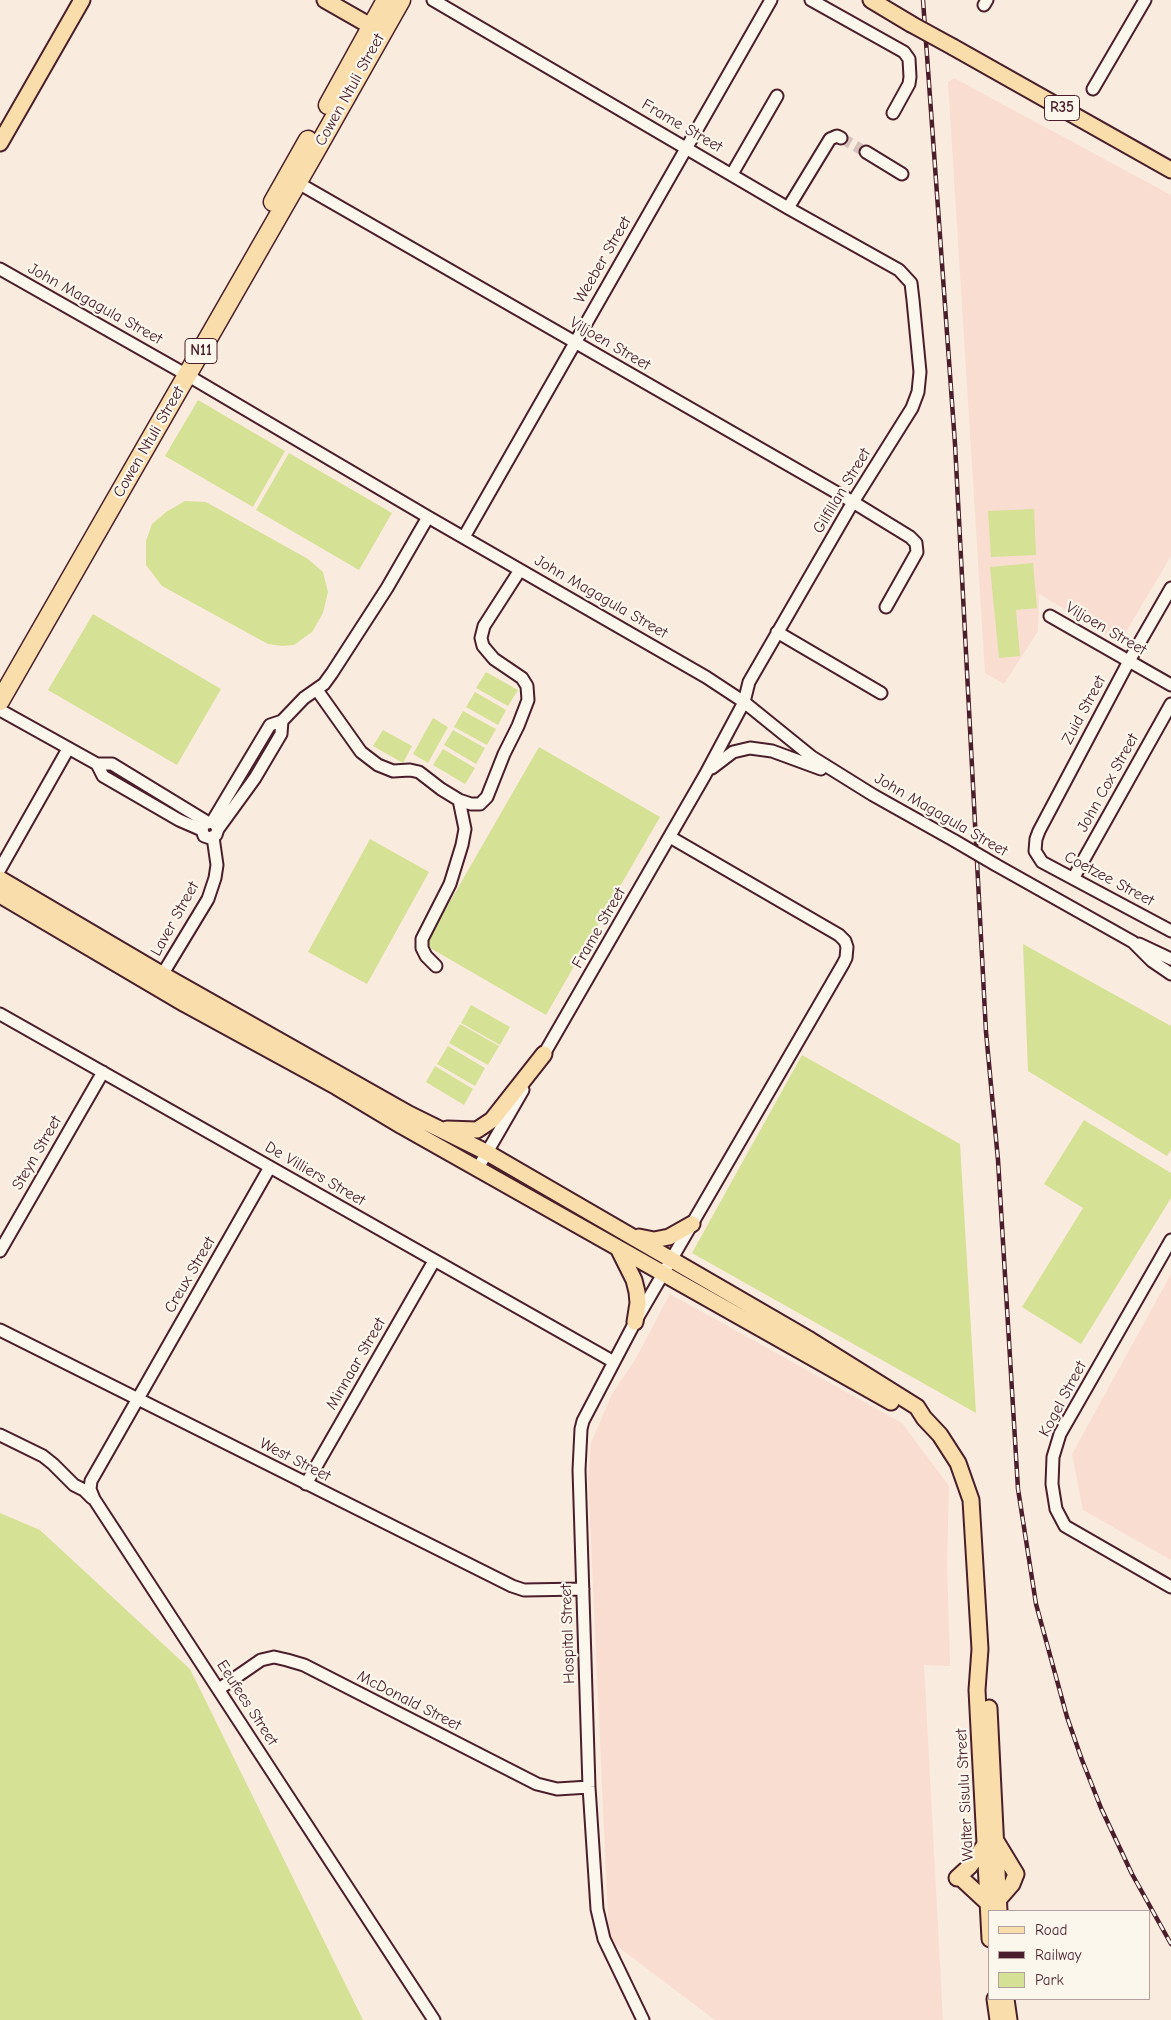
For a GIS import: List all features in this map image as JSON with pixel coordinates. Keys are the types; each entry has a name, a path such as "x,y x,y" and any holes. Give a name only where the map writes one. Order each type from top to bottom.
{"highway":[{"name":"Cowen Ntuli Street","path":"377,30 386,0"},
{"name":"Cowen Ntuli Street","path":"0,700 377,30 401,0"},
{"name":"Cowen Ntuli Street","path":"0,680 183,372"}],"main road":[{"path":"0,143 82,0"},
{"path":"325,0 377,30"},
{"name":"R35","path":"870,0 1171,170"},
{"path":"0,879 159,980"},
{"path":"0,895 159,980 290,1054 405,1120 478,1168 913,1414 924,1418"},
{"path":"438,1128 470,1131 483,1128 492,1120 544,1054"},
{"name":"Walter Sisulu Street","path":"405,1120 438,1128 486,1152 810,1340 896,1392 917,1407 924,1418 940,1435 958,1463 971,1500 980,1649 977,1690 995,1905"},
{"path":"630,1236 654,1240 669,1237 692,1224"},
{"path":"618,1247 634,1280 638,1303 635,1322"},
{"path":"989,1843 1016,1874 1012,1884 995,1905 959,1878 989,1843"},
{"path":"995,2000 998,2020"},
{"path":"1006,2000 1009,2020"}],"street":[{"name":"Frame Street","path":"433,0 788,208 899,270 911,284"},
{"name":"Weeber Street","path":"464,537 771,0"},
{"path":"811,0 904,52 909,59 910,77 892,113"},
{"path":"1094,89 1145,0"},
{"path":"732,174 777,96"},
{"path":"788,208 830,139 837,136 842,138"},
{"path":"866,152 902,174"},
{"name":"Viljoen Street","path":"292,180 853,502 910,537 916,543 914,559 886,607"},
{"name":"John Magagula Street","path":"0,269 183,372 428,517 706,676 744,702 791,741 841,776 1132,942 1152,961 1171,974"},
{"name":"Gilfillan Street","path":"744,702 749,682 853,502 912,408 918,392 920,372 911,284"},
{"path":"210,828 270,725 282,721 304,698 317,690 332,673 387,588 428,517"},
{"path":"317,690 361,752 378,765 393,771 410,770 419,772 459,800 480,804 487,797 528,700 527,686 522,678 494,659 483,646 481,638 484,626 520,570"},
{"name":"Zuid Street","path":"1034,851 1039,831 1129,661 1171,588"},
{"name":"Viljoen Street","path":"1050,616 1171,685"},
{"path":"778,632 881,693"},
{"name":"Frame Street","path":"478,1168 670,837 744,702"},
{"name":"John Cox Street","path":"1074,877 1171,704"},
{"path":"0,710 97,764 112,764 163,794 210,828"},
{"path":"705,775 732,752 750,748 772,751 841,776"},
{"path":"0,869 68,749"},
{"path":"97,764 103,776 179,820 210,828"},
{"path":"156,806 163,794"},
{"path":"436,966 426,956 422,948 422,939 450,884 462,845 465,829 459,800"},
{"name":"Laver Street","path":"159,980 208,899 216,878 216,858 210,828"},
{"name":"Hospital Street","path":"644,2020 604,1939 597,1909 589,1787 579,1470 581,1428 583,1420 635,1322 665,1274 843,964 846,958 847,947 845,941 839,935 670,837"},
{"name":"Coetzee Street","path":"1034,851 1042,862 1169,926"},
{"path":"1132,942 1171,959"},
{"name":"De Villiers Street","path":"0,1014 614,1362"},
{"name":"Steyn Street","path":"0,1251 103,1072"},
{"name":"Creux Street","path":"138,1400 270,1167"},
{"name":"Kogel Street","path":"1171,1240 1060,1434 1053,1457 1052,1484 1056,1509 1065,1526 1171,1587"},
{"name":"Minnaar Street","path":"306,1484 434,1261"},
{"name":"West Street","path":"0,1330 512,1586 524,1590 583,1589"},
{"path":"94,1499 90,1489 91,1481 138,1400"},
{"path":"0,1435 43,1456 74,1486 84,1490 94,1499"},
{"name":"Eeufees Street","path":"94,1499 434,2020"},
{"name":"McDonald Street","path":"219,1689 261,1660 274,1657 287,1660 304,1665 537,1784 558,1789 589,1787"}],"shaded area":[{"path":"954,78 1171,195 1171,556 1120,642 1039,594 1038,631 1004,684 985,673 948,82"},
{"path":"1171,1274 1171,1560 1083,1510 1072,1454"},
{"path":"670,1294 902,1423 949,1486 947,1564 950,1666 924,1665 943,2020 715,2020 609,1940 588,1476 591,1443 612,1394 635,1360"}],"green space":[{"path":"198,400 285,451 253,507 165,456"},
{"path":"289,453 392,513 359,570 256,510"},
{"path":"185,501 206,502 308,559 323,572 328,592 323,613 312,632 294,645 268,644 162,586 146,565 146,541 152,524 166,512"},
{"path":"1034,509 1036,555 991,557 988,511"},
{"path":"1033,563 1037,608 1016,610 1020,656 999,658 990,567"},
{"path":"93,614 221,689 177,765 48,690"},
{"path":"486,672 518,690 508,706 476,688"},
{"path":"475,692 506,710 498,725 466,707"},
{"path":"463,711 496,729 487,745 454,727"},
{"path":"433,718 448,727 428,763 413,754"},
{"path":"383,730 412,746 403,763 373,746"},
{"path":"453,730 485,748 476,764 444,745"},
{"path":"539,747 660,817 546,1015 425,945"},
{"path":"443,749 475,768 465,784 433,765"},
{"path":"370,839 429,872 367,984 308,952"},
{"path":"1023,944 1171,1026 1171,1150 1167,1156 1028,1071"},
{"path":"471,1005 510,1027 500,1045 461,1023"},
{"path":"460,1024 499,1046 488,1065 449,1043"},
{"path":"448,1046 485,1068 475,1086 437,1064"},
{"path":"802,1055 960,1144 976,1413 692,1253"},
{"path":"435,1066 473,1089 464,1105 426,1082"},
{"path":"1084,1120 1171,1173 1171,1198 1081,1344 1022,1307 1083,1208 1044,1184"},
{"path":"0,1513 40,1530 190,1669 363,2020 0,2020"}],"tunnel":[{"path":"841,138 866,152"}],"railway":[{"path":"923,0 955,444 986,1032 998,1160 1018,1489 1036,1604 1067,1717 1101,1808 1132,1874 1171,1944"}]}
